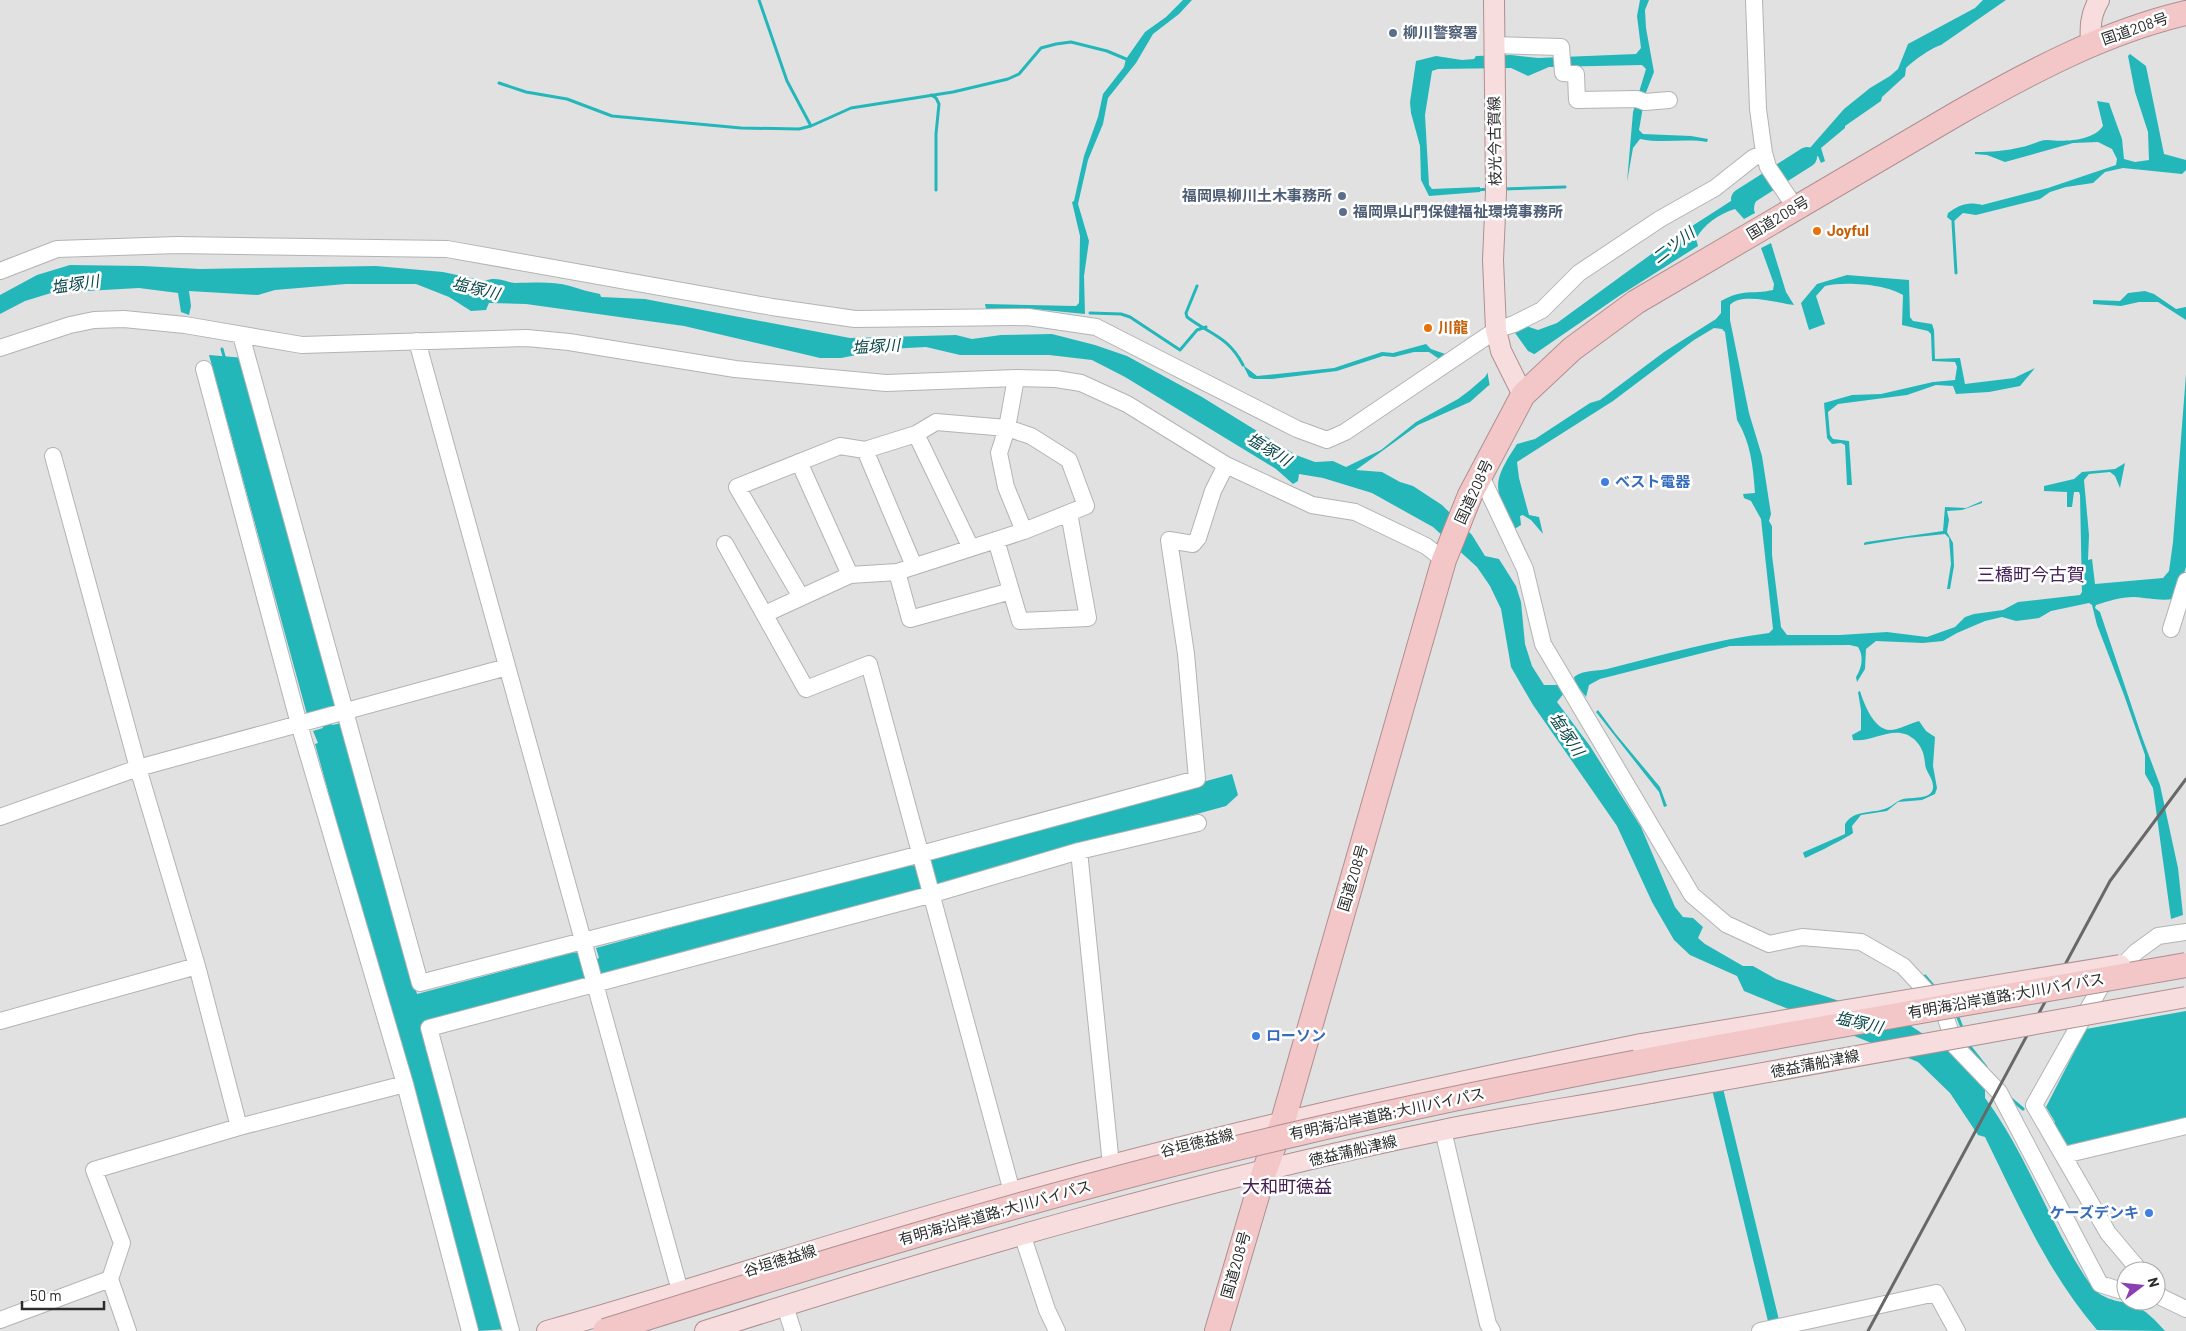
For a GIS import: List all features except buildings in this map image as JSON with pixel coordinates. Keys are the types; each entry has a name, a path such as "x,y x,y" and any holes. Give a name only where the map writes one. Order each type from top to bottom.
{"highway":[{"name":"国道208号","path":"1217,1331 1264,1172 1283,1121 1444,560 1480,474 1523,395 1572,349 1636,302 2009,84 2091,44 2186,13"},
{"name":"有明海沿岸道路;大川バイパス","path":"604,1326 1078,1189 1304,1132 1430,1103 1623,1065 2186,965"}],"main road":[{"name":"枝光今古賀線","path":"1494,0 1496,187 1493,260 1497,335 1511,372 1523,395"},
{"path":"2091,44 2090,23 2094,8 2099,0"},
{"path":"1283,1121 1641,1044 2186,953"},
{"name":"徳益蒲船津線","path":"1264,1172 1443,1130 2186,997"},
{"path":"1443,1130 1461,1082"},
{"name":"谷垣徳益線","path":"547,1331 604,1326 1012,1192 1283,1121"},
{"path":"1110,1211 1111,1165"},
{"path":"705,1331 1022,1234 1264,1172"},
{"path":"1012,1192 1022,1234"}],"street":[{"path":"1754,0 1758,109 1768,166 1796,207"},
{"path":"1494,57 1561,47 1563,73 1576,74 1577,100 1669,100"},
{"path":"0,271 57,249 177,245 447,249 772,307 855,319 1028,317 1096,327 1297,429 1327,440 1346,432 1514,324 1542,310 1579,273 1660,219 1715,188 1753,158 1768,166"},
{"path":"0,348 41,333 94,320 156,321 302,345 485,338 536,339 569,342 735,369 886,383 1016,378 1056,379 1081,383 1127,404 1226,465 1312,505 1355,512 1426,546 1444,560"},
{"path":"242,335 420,983 583,939 921,854 1197,779 1186,654 1168,540 1192,544 1198,538 1213,491 1226,465"},
{"path":"417,341 677,1280"},
{"path":"204,369 299,724 405,1084 470,1331"},
{"path":"1016,378 1007,428 999,453 1006,487 1024,531"},
{"path":"765,614 850,575 897,572 1024,531 1086,506 1069,460 1031,436 1007,428 936,422 916,434 865,450 840,446 737,487 801,597"},
{"path":"916,434 971,548"},
{"path":"865,450 914,566"},
{"path":"53,456 138,768 197,966 239,1127"},
{"path":"799,462 850,575"},
{"path":"1480,474 1525,568 1544,644 1692,895 1726,924 1769,944 1802,937 1860,942 1903,966 1944,1010 1955,1046 1999,1092 2100,1284 2116,1289"},
{"path":"996,540 1020,621 1088,618 1069,513"},
{"path":"725,544 806,689 869,664 933,894 1012,1192"},
{"path":"897,572 910,619 1011,591"},
{"path":"2170,629 2186,581"},
{"path":"0,817 138,768 507,667"},
{"path":"512,1331 429,1028 933,894 1079,852 1198,823"},
{"path":"1079,852 1111,1165"},
{"path":"2132,1261 2108,1233 2034,1105 2100,988 2136,952 2158,936 2186,932"},
{"path":"0,1021 197,966"},
{"path":"128,1331 110,1279 122,1243 94,1170 239,1127 405,1084"},
{"path":"2064,1155 2186,1126"},
{"path":"1443,1130 1488,1324 1492,1331"},
{"path":"1022,1234 1047,1310 1058,1331"},
{"path":"0,1320 110,1279"},
{"path":"1761,1331 1936,1293 1957,1331"},
{"path":"2166,1299 2186,1308"},
{"path":"785,1306 793,1331"}],"water":[{"path":"1183,0 1192,0 1179,14 1153,34 1136,63 1108,98 1103,124 1088,160 1078,204 1089,241 1084,276 1085,314 1024,308 986,309 985,304 1076,306 1079,303 1080,236 1072,202 1074,201 1084,156 1098,117 1103,94 1124,67 1126,59 1145,32 1166,17"},
{"path":"1640,0 1649,0 1645,10 1646,28 1654,72 1645,95 1639,130 1643,134 1691,136 1708,139 1707,142 1640,139 1633,148 1627,182 1633,112 1646,69 1642,65 1549,67 1528,76 1511,68 1438,69 1432,71 1425,115 1429,185 1432,189 1480,187 1480,192 1429,196 1421,180 1420,146 1411,113 1410,102 1416,61 1436,56 1462,60 1474,59 1476,56 1511,55 1538,58 1636,54 1641,48 1637,16"},
{"path":"1983,0 2006,0 1909,65 1906,68 1905,76 1882,97 1881,101 1845,126 1821,148 1825,161 1821,163 1818,156 1787,174 1784,172 1802,157 1844,109 1898,69 1908,44 1975,8"},
{"path":"2130,54 2146,66 2164,154 2186,160 2186,170 2182,174 2123,168 2105,172 2093,183 2066,187 2050,192 2040,199 1976,215 1963,213 1953,222 1947,217 1948,213 1964,204 1982,205 2048,188 2116,165 2117,159 2112,149 2098,142 2073,143 2005,162 1987,155 1975,154 1975,152 2016,148 2045,140 2062,141 2085,138 2092,135 2103,126 2097,101 2109,103 2122,139 2124,159 2135,162 2149,160 2148,132 2135,92 2128,56"},
{"name":"塩塚川","path":"1762,181 1766,188 1755,203 1755,213 1744,219 1735,209 1718,217 1699,234 1696,239 1698,246 1619,296 1488,386 1470,402 1418,425 1356,470 1382,472 1400,482 1413,486 1442,505 1472,535 1485,556 1499,559 1516,586 1521,602 1525,644 1532,666 1544,685 1559,685 1564,693 1557,702 1590,746 1641,827 1675,907 1683,917 1693,918 1703,927 1698,938 1743,966 1753,966 1776,979 1911,1026 1949,1051 1985,1089 1985,1098 2014,1143 2062,1238 2090,1284 2099,1293 2116,1300 2116,1311 2144,1311 2165,1331 2097,1330 2079,1308 2049,1262 1985,1137 1978,1135 1950,1093 1918,1062 1744,991 1737,976 1690,955 1674,940 1652,902 1617,826 1533,705 1511,667 1501,609 1490,586 1477,567 1433,527 1372,493 1323,478 1299,474 1298,481 1293,484 1276,469 1125,377 1092,360 1049,355 960,355 926,347 888,349 841,358 820,358 684,326 526,304 489,303 486,310 471,311 449,297 416,284 346,284 275,290 258,295 189,291 191,306 189,315 181,312 178,293 139,288 51,293 25,301 0,314 0,295 37,275 70,265 200,269 376,266 443,272 485,281 497,279 515,283 557,283 600,294 601,297 645,299 850,338 956,335 972,339 1001,335 1052,334 1095,345 1127,356 1202,397 1296,455 1315,462 1333,461 1346,467 1381,450 1416,422 1458,399 1470,390 1485,377 1508,338 1523,325 1538,330 1557,323 1672,239"},
{"path":"1771,243 1786,292 1794,305 1760,299 1742,299 1730,305 1730,320 1749,413 1762,456 1771,514 1769,521 1772,526 1772,555 1781,627 1787,635 1840,635 1887,632 1927,637 1955,627 1965,617 1974,614 2003,610 2018,602 2080,595 2082,592 2080,495 2079,492 2074,492 2072,507 2067,507 2067,492 2044,491 2044,486 2074,479 2082,472 2115,469 2125,463 2120,488 2115,476 2110,472 2089,474 2084,480 2089,535 2088,560 2092,559 2095,584 2163,578 2169,571 2173,542 2186,374 2186,567 2180,586 2173,599 2124,598 2096,605 2095,608 2100,612 2160,785 2178,868 2183,915 2171,919 2153,788 2145,774 2145,755 2097,625 2092,605 2089,603 2051,611 2039,618 2016,621 2002,617 1985,621 1943,641 1923,643 1876,641 1866,649 1865,669 1857,682 1856,677 1860,670 1862,658 1858,647 1850,645 1730,646 1600,679 1589,685 1586,697 1575,683 1574,677 1578,674 1709,644 1769,633 1773,629 1761,519 1751,501 1744,498 1743,494 1755,493 1752,465 1745,437 1737,420 1725,332 1722,329 1714,328 1694,340 1613,401 1517,462 1519,478 1529,515 1539,517 1543,534 1531,520 1523,515 1520,516 1521,525 1513,530 1502,505 1498,487 1502,469 1517,444 1535,439 1590,403 1600,400 1664,352 1716,319 1721,313 1721,301 1736,294 1773,290 1774,284 1761,248"},
{"path":"1847,275 1909,280 1910,317 1913,321 1932,324 1935,359 1960,358 1965,384 2014,378 2035,368 2020,386 1989,392 1956,394 1953,386 1936,385 1907,395 1838,404 1828,412 1830,435 1833,439 1849,441 1852,485 1847,485 1845,445 1841,443 1832,444 1827,438 1824,403 1852,395 1881,394 1933,382 1955,380 1957,367 1955,362 1932,361 1931,334 1928,331 1902,325 1903,295 1886,288 1865,284 1833,284 1825,286 1816,296 1825,324 1809,330 1801,303 1817,284"},
{"path":"2145,291 2154,294 2176,309 2186,307 2186,320 2158,302 2139,302 2121,306 2093,304 2093,300 2120,301 2128,293"},
{"path":"1426,344 1431,349 1448,355 1442,361 1429,352 1414,352 1394,357 1383,356 1337,371 1272,379 1254,379 1249,377 1243,365 1257,376 1334,368 1382,352 1393,353"},
{"path":"209,355 245,358 339,710 329,714 332,725 342,723 417,994 582,950 587,962 599,958 596,948 1232,774 1238,795 1226,806 426,1025 508,1329 477,1331 315,744 318,743 313,731 323,728 319,715 308,718"},
{"path":"1982,501 1982,503 1962,510 1947,511 1949,520 1947,532 1953,543 1954,566 1950,589 1947,589 1951,564 1949,538 1945,534 1864,545 1866,542 1943,531 1945,507 1966,508"},
{"path":"1860,691 1870,715 1879,726 1884,729 1893,730 1919,721 1926,731 1935,737 1933,766 1937,788 1935,794 1922,800 1898,802 1887,811 1861,815 1852,826 1853,833 1805,858 1804,852 1845,834 1845,824 1853,816 1882,810 1903,799 1921,797 1932,792 1933,784 1925,766 1922,751 1915,740 1908,735 1892,733 1868,739 1853,740 1852,735 1861,730 1861,710 1858,692"},
{"path":"1598,710 1660,787 1667,806 1664,807 1659,792 1596,712"},
{"path":"2186,1011 2186,1120 2069,1147 2053,1124 2055,1122 2046,1107 2086,1029"}],"pier":[{"path":"1513,330 1528,351 1536,355 1490,387 1487,370 1507,334"}],"waterway":[{"path":"759,0 787,81 811,126"},
{"path":"499,83 526,92 567,99 612,116 741,128 799,129 811,126 851,108 953,92 1008,79 1019,74 1041,48 1056,44 1071,42 1107,51 1126,59"},
{"path":"931,95 936,98 939,104 936,134 936,190"},
{"name":"二ツ川","path":"1741,199 1807,157"},
{"path":"1503,189 1565,187"},
{"path":"1476,190 1490,189"},
{"path":"1953,222 1956,273"},
{"path":"1197,286 1186,313 1187,317 1218,336 1231,348 1243,365"},
{"path":"1090,313 1121,314 1130,317 1180,350 1197,330 1206,327"},
{"path":"222,349 225,360"},
{"path":"1925,976 1936,989"},
{"path":"1957,1015 1963,1030"},
{"path":"1967,1043 1986,1067"},
{"path":"1718,1091 1776,1331"},
{"path":"2010,1098 2023,1109"}],"railway":[{"path":"1868,1331 2110,881 2186,779"}],"place":[{"name":"柳川警察署","path":"1393,33"},
{"name":"福岡県柳川土木事務所","path":"1342,196"},
{"name":"福岡県山門保健福祉環境事務所","path":"1343,212"},
{"name":"Joyful","path":"1817,231"},
{"name":"川龍","path":"1428,328"},
{"name":"ベスト電器","path":"1605,482"},
{"name":"ローソン","path":"1256,1036"},
{"name":"ケーズデンキ","path":"2149,1213"}],"district":[{"name":"三橋町今古賀","path":"2031,575"},
{"name":"大和町徳益","path":"1287,1187"}]}
